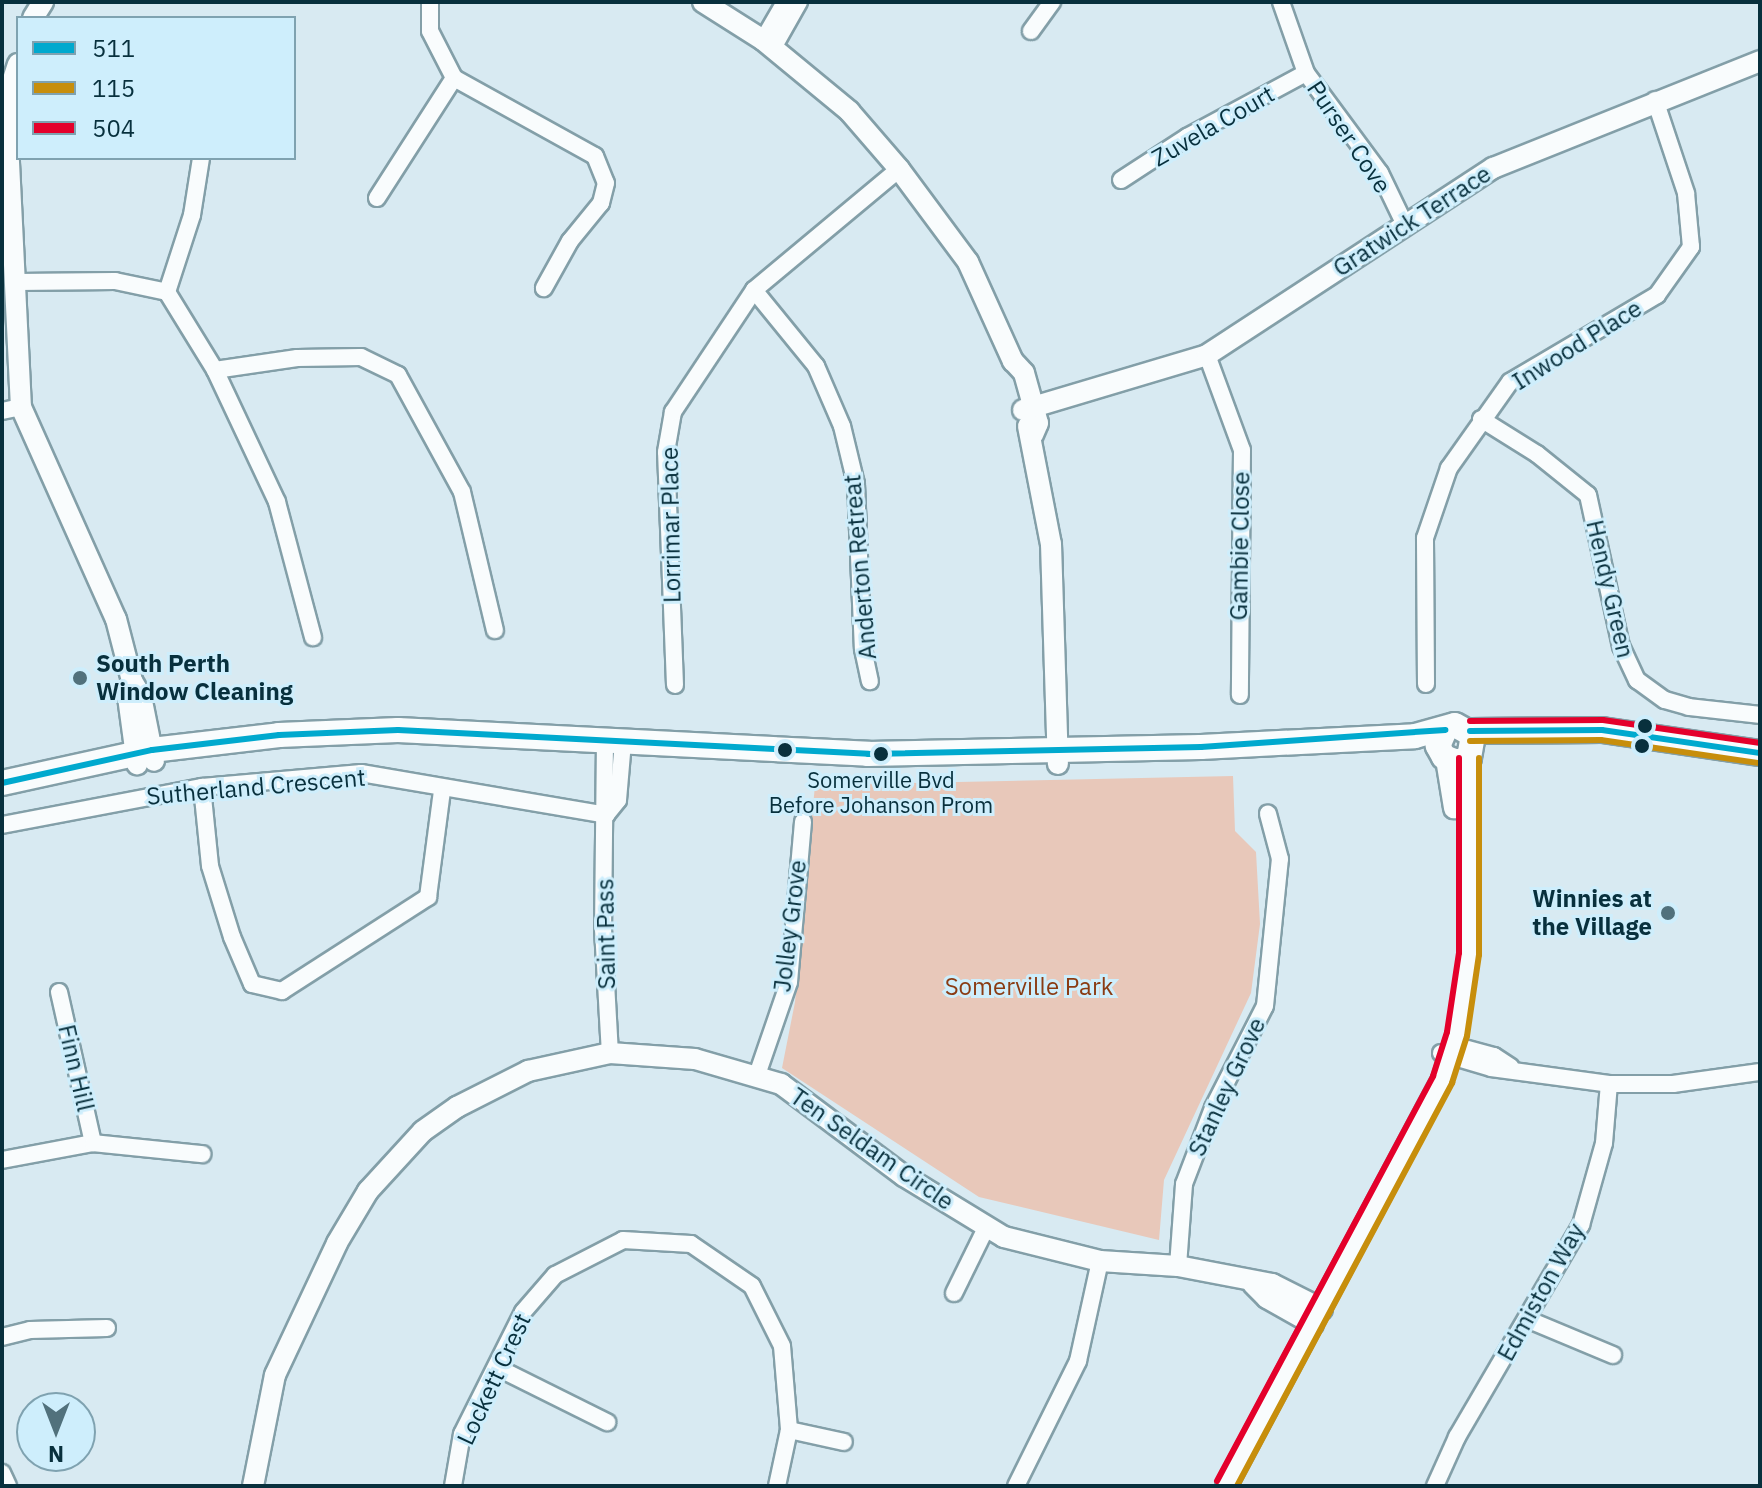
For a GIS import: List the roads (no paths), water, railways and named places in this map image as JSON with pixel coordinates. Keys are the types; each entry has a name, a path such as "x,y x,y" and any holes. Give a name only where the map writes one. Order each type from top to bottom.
{"main road":[{"path":"1052,759 1415,736 1460,726 1460,751"},
{"path":"2,783 144,757 304,743 397,741 614,746 784,762 1052,759 1380,747 1460,751 1602,730 1760,753"},
{"path":"1460,751 1533,740 1589,740 1760,764"},
{"path":"2,795 144,757"}],"street":[{"path":"430,2 430,31 454,78 595,156 606,183 601,203 570,241 544,288"},
{"path":"703,2 768,44 849,111 899,169 968,262 1013,361 1024,373 1051,544 1052,697 1044,710 1052,759"},
{"path":"768,44 785,2"},
{"path":"768,44 799,2"},
{"path":"1031,31 1052,2"},
{"name":"Purser Cove","path":"1281,2 1306,73 1380,173 1405,225"},
{"name":"Gratwick Terrace","path":"1027,404 1073,394 1207,355 1493,168 1655,100 1760,61"},
{"path":"16,69 4,101 17,282 12,409 116,619 132,681 128,697 144,757"},
{"name":"Zuvela Court","path":"1121,180 1187,137 1306,73"},
{"path":"377,198 454,78"},
{"name":"Inwood Place","path":"1426,684 1425,538 1449,468 1510,382 1657,295 1691,247 1686,193 1655,100"},
{"path":"167,292 192,215 201,160"},
{"name":"Lorrimar Place","path":"675,685 666,452 673,412 754,290 899,169"},
{"path":"17,282 115,281 167,292 215,370 277,502 313,637"},
{"name":"Anderton Retreat","path":"754,290 816,366 842,426 856,484 863,649 870,681"},
{"name":"Gambie Close","path":"1207,355 1242,450 1240,695"},
{"path":"215,370 297,358 361,357 398,375 462,492 495,630"},
{"name":"Hendy Green","path":"1481,419 1537,454 1588,495 1621,646 1637,680 1677,704 1760,715"},
{"name":"Saint Pass","path":"610,1053 603,929 606,815 618,800 614,746"},
{"path":"1226,1486 1407,1134 1447,1049 1469,954 1465,774 1460,751"},
{"name":"Sutherland Crescent","path":"2,825 202,787 361,773 442,790 606,815"},
{"path":"202,787 210,866 232,937 252,984 282,991 428,897 442,790"},
{"name":"Stanley Grove","path":"1178,1266 1184,1184 1213,1108 1265,1006 1280,859 1268,814"},
{"name":"Jolley Grove","path":"757,1075 789,982 803,822"},
{"name":"Finn Hill","path":"59,992 93,1143"},
{"path":"1447,1049 1494,1056 1511,1067 1609,1084 1673,1084 1760,1072"},
{"name":"Ten Seldam Circle","path":"253,1486 275,1375 337,1243 368,1191 423,1131 457,1107 528,1071 610,1053 695,1059 757,1075 825,1113 904,1176 1004,1237 1100,1261 1178,1266 1253,1284 1267,1298 1313,1314"},
{"name":"Edmiston Way","path":"1435,1486 1457,1437 1529,1320 1581,1225 1604,1143 1609,1084"},
{"path":"2,1160 93,1143 202,1154"},
{"path":"954,1293 986,1228"},
{"name":"Lockett Crest","path":"453,1486 462,1434 498,1368 523,1312 555,1275 623,1240 691,1244 752,1286 782,1346 789,1430 777,1486"},
{"path":"1016,1486 1078,1361 1100,1261"},
{"path":"1216,1486 1313,1314"},
{"path":"1529,1320 1613,1355"},
{"path":"2,1337 30,1330 107,1328"},
{"path":"498,1368 607,1422"},
{"path":"789,1430 844,1442"},
{"path":"2,1473 8,1486"}],"place":[{"name":"South Perth Window Cleaning","path":"80,678"},
{"name":"Somerville Bvd Before Johanson Prom","path":"881,754"},
{"name":"Winnies at the Village","path":"1668,913"}],"park label":[{"name":"Somerville Park","path":"1029,987"}]}
